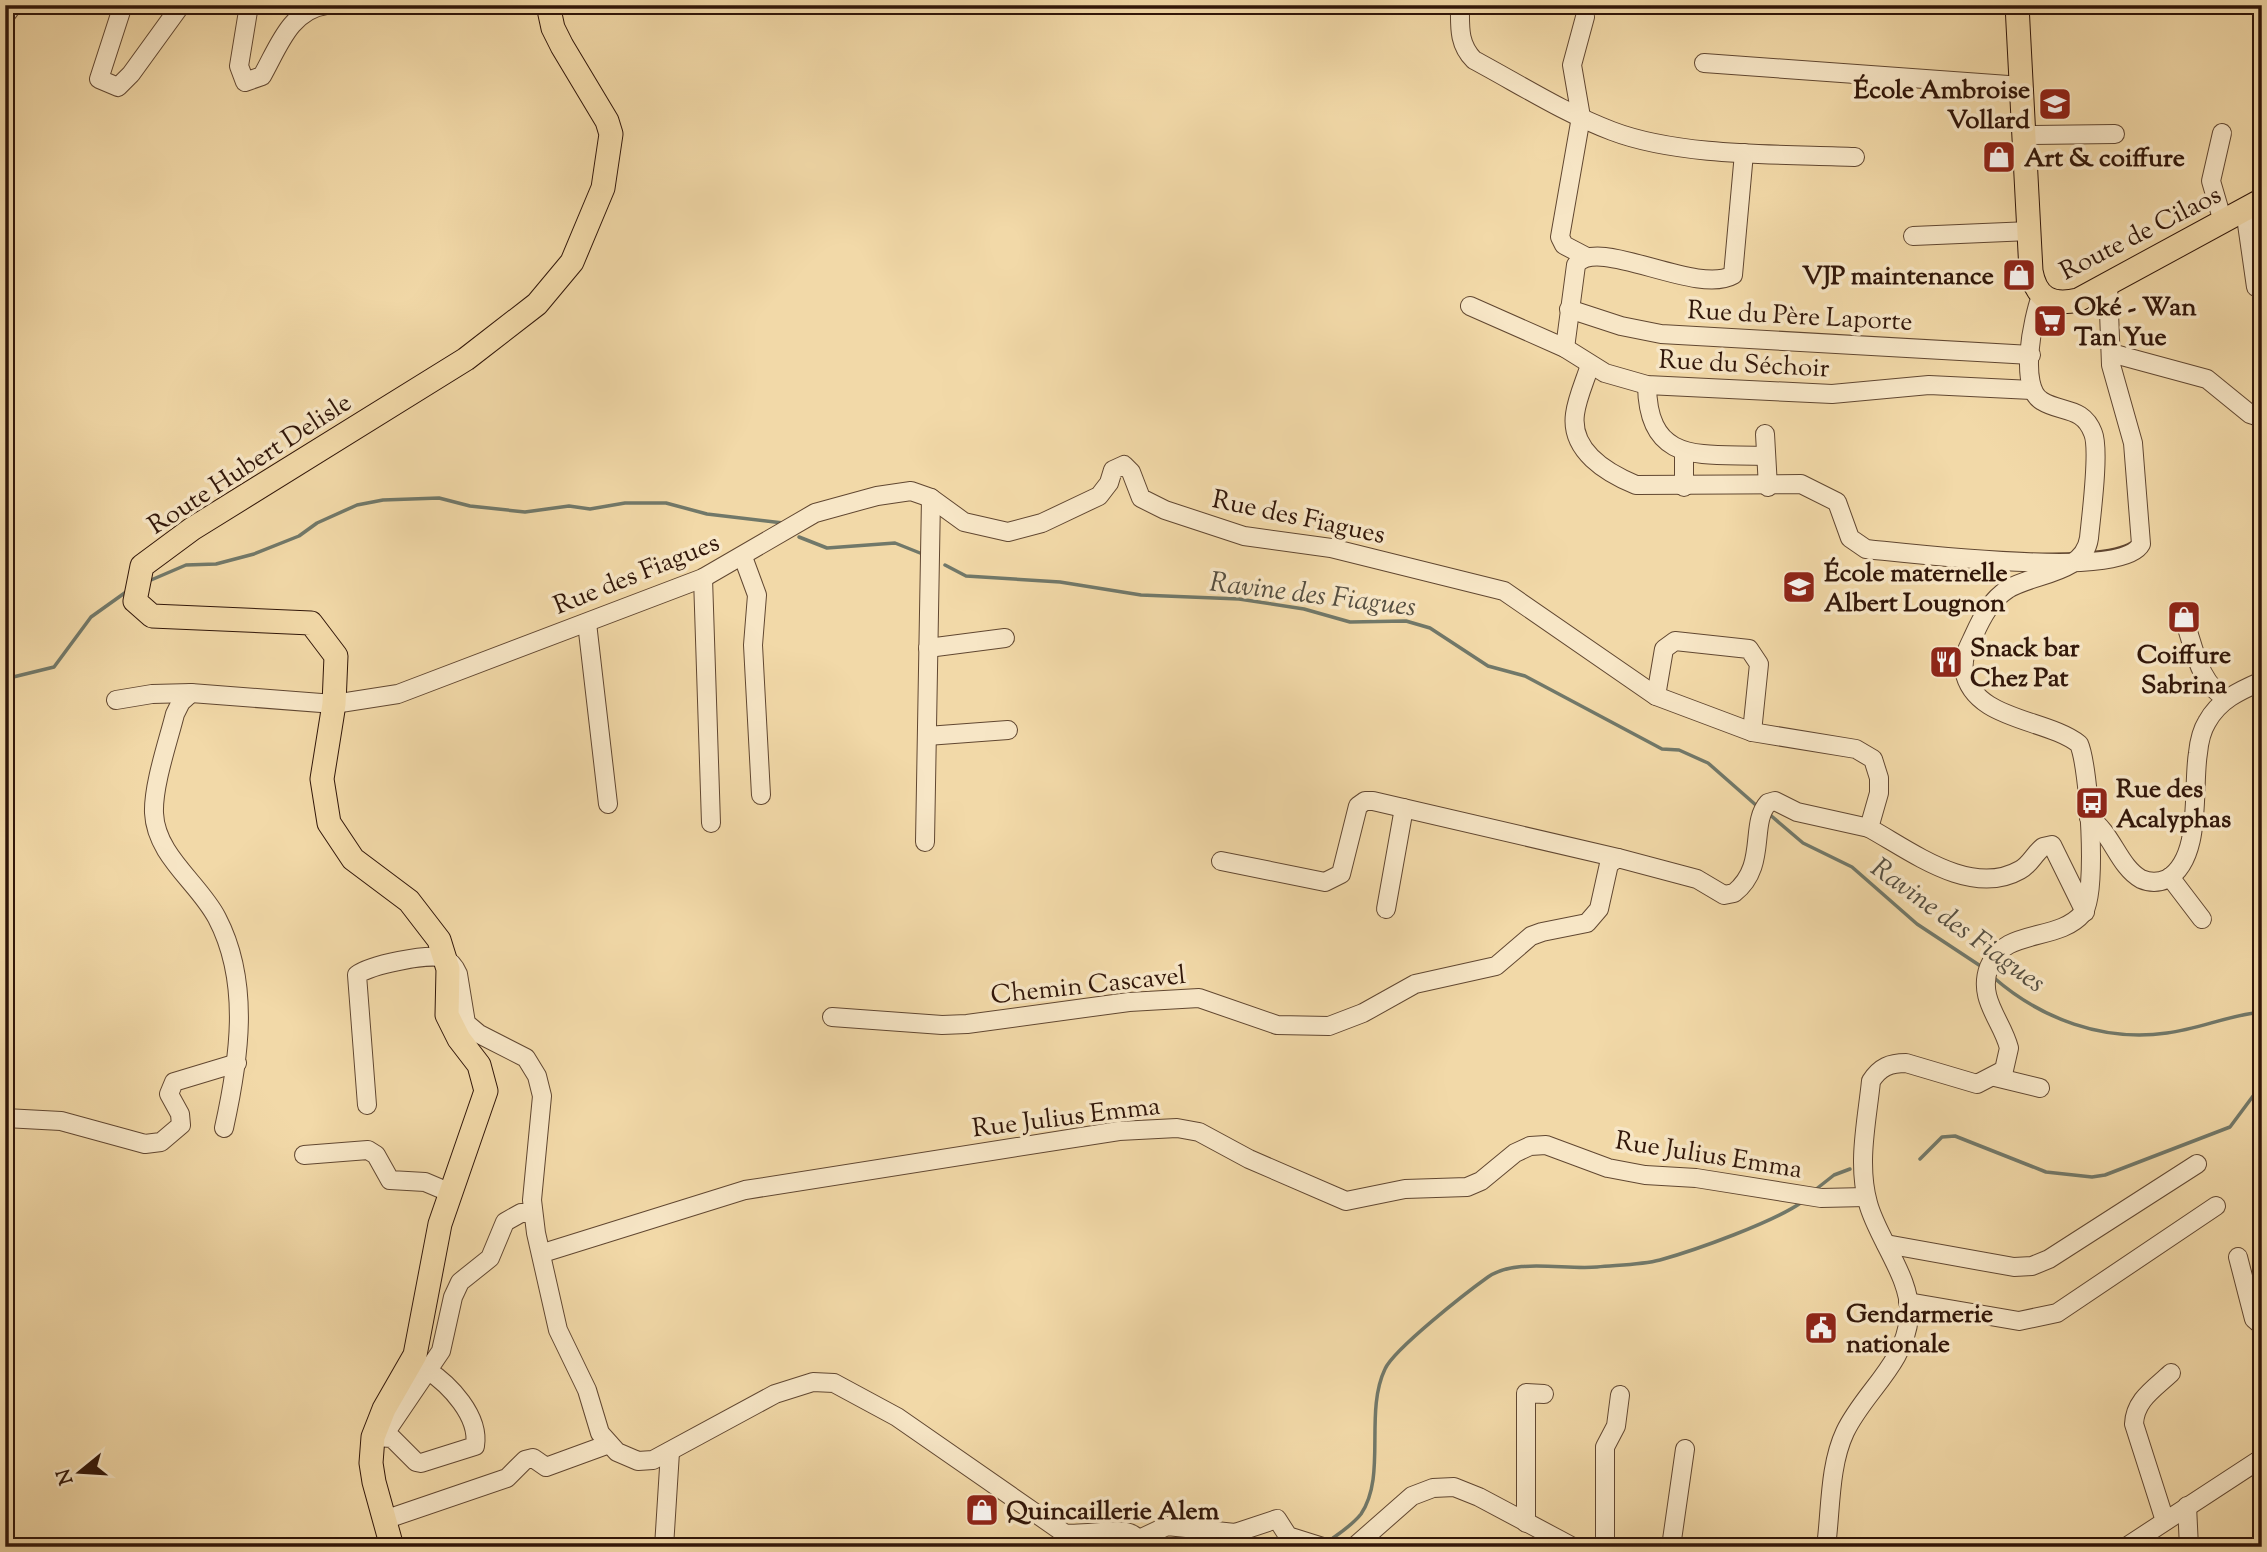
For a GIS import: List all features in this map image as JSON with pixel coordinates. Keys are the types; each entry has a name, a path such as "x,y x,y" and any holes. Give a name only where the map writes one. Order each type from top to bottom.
{"main road":[{"name":"Route Hubert Delisle","path":"392,1547 371,1463 384,1409 415,1355 440,1224 486,1091 479,1065 459,1039 447,1015 448,969 439,940 409,901 353,859 329,823 322,779 334,704 335,656 311,624 152,616 135,601 142,566 192,529 466,359 537,304 572,262 603,188 611,134 607,121 553,28 548,5"},
{"name":"Route de Cilaos","path":"2017,5 2031,271 2034,286 2041,296 2049,301 2067,303 2108,285 2253,205"}],"street":[{"path":"5,16 13,5"},
{"path":"123,5 99,79 118,87 131,74 181,5"},
{"path":"249,5 239,66 245,82 262,76 293,22 314,7 326,5"},
{"path":"1460,5 1463,47 1474,60 1581,117 1628,136 1744,153 1855,157"},
{"path":"1585,17 1572,65 1581,117 1560,237 1564,246 1585,256 1601,254 1656,270 1716,280 1733,275 1744,153"},
{"path":"1704,63 2022,86"},
{"path":"2024,135 2115,134"},
{"path":"2222,134 2211,181 2223,222"},
{"path":"2253,205 2256,287"},
{"path":"1913,236 2029,231"},
{"path":"1565,348 1576,265 1585,256"},
{"path":"1826,1547 1836,1460 1844,1434 1893,1363 1909,1317 1908,1302 1867,1197 1863,1154 1871,1081 1877,1071 1895,1063 1906,1063 1978,1084 2004,1070 2010,1048 1990,1007 1985,989 1989,967 2000,950 2016,940 2061,928 2084,912 2092,874 2084,760 2079,744 2011,717 1981,698 1967,680 1963,667 1965,654 1981,619 1994,600 2010,588 2069,565 2129,555 2141,544 2134,451 2113,376 2108,285"},
{"path":"1590,365 1574,415 1579,440 1592,460 1614,476 1636,485 1768,487 1801,484 1832,497 1841,509 1850,538 1866,550 2069,565 2082,555 2088,540 2094,434 2083,416 2074,410 2046,403 2032,390 2032,318 2041,296"},
{"name":"Rue du Séchoir","path":"1470,306 1565,348 1590,365 1630,382 1647,385 1832,394 1929,385 2032,390"},
{"name":"Rue du Père Laporte","path":"1569,309 1621,326 1661,334 2031,355"},
{"path":"2111,353 2207,379 2250,414 2262,418"},
{"path":"1647,385 1651,424 1670,444 1684,452 1766,456"},
{"path":"1765,434 1768,487"},
{"path":"1684,452 1684,486"},
{"name":"Rue des Fiagues","path":"116,700 152,694 191,693 334,704 398,694 703,578 815,513 877,496 911,491 931,498 964,522 1008,532 1042,523 1099,496 1109,483 1113,470 1124,465 1131,472 1141,498 1165,510 1244,536 1331,548 1504,592 1656,696 1752,732 1856,750 1872,759 1879,778 1879,793 1869,828"},
{"path":"925,842 931,498"},
{"path":"743,557 757,595 753,645 761,794"},
{"path":"703,578 711,823"},
{"path":"2185,622 2205,677 2215,692 2227,698"},
{"path":"587,623 608,804"},
{"path":"928,648 1005,638"},
{"path":"1656,696 1664,649 1669,644 1675,641 1749,649 1759,664 1752,732"},
{"path":"2089,818 2104,830 2141,879 2151,883 2170,877 2185,859 2193,828 2198,753 2205,724 2227,698 2262,681"},
{"path":"191,693 181,702 175,714 154,812 166,849 214,912 224,935 238,995 237,1063 224,1128"},
{"path":"927,736 1008,730"},
{"path":"1221,861 1325,882 1341,874 1358,806 1373,800 1689,876 1730,895 1741,888 1752,867 1759,841 1759,818 1768,803 1775,802 1797,812 1869,828 1943,868 1969,876 1994,878 2019,872 2043,847 2052,845 2084,912"},
{"path":"1386,909 1404,808"},
{"name":"Chemin Cascavel","path":"832,1017 942,1025 1129,1002 1199,998 1277,1025 1329,1026 1363,1013 1415,984 1496,966 1531,936 1587,923 1599,909 1609,864 1618,858"},
{"path":"2170,877 2202,919"},
{"path":"368,1105 357,975 414,959 444,959 455,967 458,974 466,1023 479,1034 526,1058 537,1076 542,1113 532,1213 558,1330 587,1390 600,1433 628,1459 653,1460 775,1394 813,1382 834,1383 897,1417 1064,1533 1083,1536 1125,1531 1133,1533 1134,1544 1167,1526 1235,1533 1277,1519 1288,1536 1323,1547"},
{"path":"5,1118 61,1121 145,1144 161,1142 181,1125 180,1114 169,1094 174,1082 237,1063"},
{"path":"1995,1077 2040,1088"},
{"name":"Rue Julius Emma","path":"543,1253 745,1190 1119,1131 1177,1128 1199,1132 1249,1159 1346,1201 1405,1189 1467,1187 1481,1181 1515,1153 1530,1146 1546,1145 1608,1168 1645,1175 1696,1178 1821,1198 1867,1197"},
{"path":"304,1155 368,1150 376,1154 390,1180 425,1182 451,1193"},
{"path":"1886,1244 2014,1267 2032,1266 2049,1259 2197,1164"},
{"path":"1908,1302 2019,1321 2043,1318 2057,1313 2216,1206"},
{"path":"427,1370 449,1384 473,1428 475,1447 421,1463 416,1462 394,1440 378,1436 441,1351 453,1297 460,1282 490,1258 505,1223 521,1213 532,1213"},
{"path":"2238,1258 2254,1319 2262,1326"},
{"path":"2165,1521 2134,1424 2134,1411 2140,1401 2171,1373"},
{"path":"1526,1523 1526,1393 1544,1394"},
{"path":"1605,1547 1605,1447 1616,1426 1620,1395"},
{"path":"384,1520 507,1478 525,1460 533,1458 546,1466 609,1444"},
{"path":"1671,1547 1685,1448"},
{"path":"664,1547 670,1452"},
{"path":"2126,1547 2262,1458"},
{"path":"1360,1545 1412,1496 1443,1487 1466,1491 1573,1547"},
{"path":"2187,1506 2189,1547"}],"waterway":[{"name":"Ravine des Fiagues","path":"151,580 186,565 216,564 254,554 299,536 317,523 357,505 383,500 439,498 470,506 525,512 569,506 590,509 625,503 666,503 707,514 783,523"},
{"name":"Ravine des Fiagues","path":"799,537 827,548 895,543 925,555"},
{"name":"Ravine des Fiagues","path":"945,565 966,576 1060,582 1141,595 1239,599 1304,609 1350,622 1406,621 1430,628 1488,666 1525,676 1662,749 1679,750 1708,763 1757,806"},
{"name":"Ravine des Fiagues","path":"5,679 54,667 91,617 126,592"},
{"name":"Ravine des Fiagues","path":"1769,814 1803,843 1852,867 1917,924 1982,967"},
{"name":"Ravine des Fiagues","path":"1993,977 2031,1005 2052,1016 2096,1030 2120,1034 2167,1033 2262,1012"},
{"path":"1920,1159 1942,1137 1955,1136 2046,1172 2092,1177 2105,1175 2230,1127 2262,1084"},
{"path":"1815,1190 1834,1175 1850,1169"},
{"path":"1333,1538 1361,1514 1369,1499 1373,1482 1376,1405 1385,1369 1416,1335 1488,1277 1499,1271 1526,1266 1584,1268 1660,1260 1754,1227 1802,1202"}],"place":[{"name":"École Ambroise Vollard","path":"2055,104"},
{"name":"Art & coiffure","path":"1999,157"},
{"name":"VJP maintenance","path":"2019,275"},
{"name":"Oké - Wan Tan Yue","path":"2050,321"},
{"name":"École maternelle Albert Lougnon","path":"1799,587"},
{"name":"Coiffure Sabrina","path":"2184,617"},
{"name":"Snack bar Chez Pat","path":"1946,662"},
{"name":"Rue des Acalyphas","path":"2092,803"},
{"name":"Gendarmerie nationale","path":"1821,1328"},
{"name":"Quincaillerie Alem","path":"982,1510"}]}
